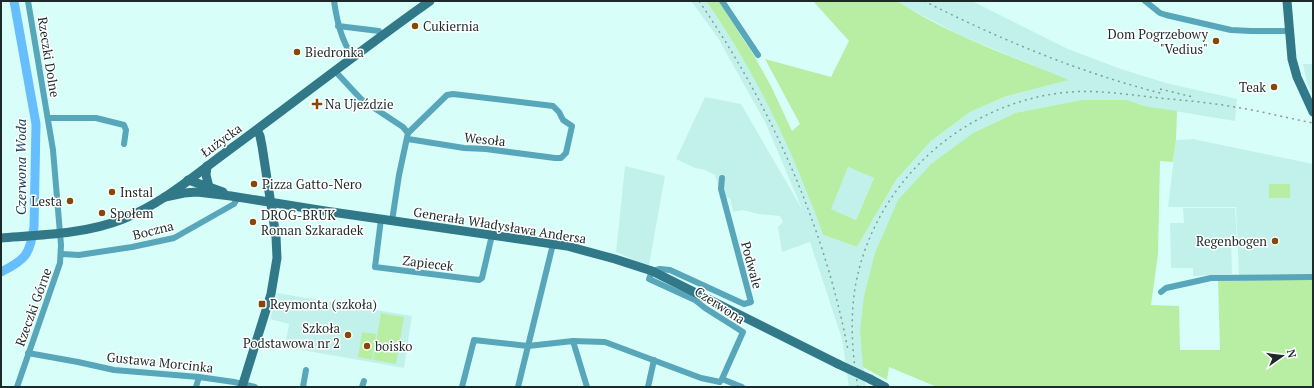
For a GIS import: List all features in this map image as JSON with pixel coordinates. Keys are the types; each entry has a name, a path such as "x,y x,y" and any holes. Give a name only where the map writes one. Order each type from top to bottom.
{"street":[{"name":"Rzeczki Dolne","path":"28,1 53,150 60,233"},
{"path":"334,1 338,26 344,42 353,57"},
{"name":"Łużycka","path":"1,238 60,233 96,227 122,220 145,209 165,197 257,130 334,70 430,1"},
{"path":"722,1 758,55"},
{"path":"1146,1 1160,13 1231,30 1290,31"},
{"path":"1287,1 1292,59 1297,77 1313,111"},
{"path":"338,26 379,31 382,35"},
{"path":"334,70 362,100 403,127 408,136 399,175 392,221"},
{"name":"Wesoła","path":"453,94 553,106 559,112 563,120 572,126 566,153 561,158 486,149 464,148 408,136 447,95 453,94"},
{"name":"Rzeczki Dolne","path":"48,118 96,118 124,125 126,130 124,144"},
{"path":"242,385 271,294 277,251 262,146 257,130"},
{"path":"207,166 206,175 209,187"},
{"name":"Podwale","path":"652,271 660,269 670,270 744,304 751,302 721,189 722,178"},
{"path":"188,180 200,192"},
{"name":"Generała Władysława Andersa","path":"188,180 234,197"},
{"name":"Generała Władysława Andersa","path":"165,197 184,193 200,192 567,246 615,258 652,271 885,387"},
{"name":"Boczna","path":"62,254 79,255 132,247 174,238 234,204 234,197"},
{"name":"Zapiecek","path":"381,219 376,267 479,280 482,278 492,235"},
{"name":"Rzeczki Górne","path":"17,387 60,263 62,254 60,233"},
{"path":"518,387 553,244"},
{"name":"Czerwona","path":"652,271 649,279 695,300 743,332 720,383"},
{"path":"1161,292 1166,288 1212,278 1313,277"},
{"path":"462,387 474,340 528,346 572,341 605,342 701,378 742,387"},
{"path":"572,341 587,387"},
{"name":"Gustawa Morcinka","path":"28,353 114,370 199,377 255,387"},
{"path":"648,387 654,360"},
{"path":"302,387 306,370"},
{"path":"196,387 199,377"}],"shaded area":[{"path":"691,1 706,1 750,70 779,126 815,209 823,235 857,247 896,180 931,141 970,112 1004,97 1068,80 960,35 897,1 972,1 1068,49 1121,69 1166,83 1237,99 1235,121 1144,106 1128,100 1081,100 1015,113 973,133 860,331 866,387 849,387 842,339 810,242 782,252 778,227 783,222 780,216 758,214 743,210 733,212 730,198 724,197 720,193 715,175 676,159 705,97 741,104 802,209 766,124 718,38"},
{"path":"1303,64 1313,64 1313,95 1307,83"},
{"name":"Regenbogen","path":"1193,139 1313,164 1313,275 1239,275 1236,207 1168,207 1176,140"},
{"path":"625,166 665,176 649,265 616,252"},
{"path":"848,167 874,178 856,220 830,209"},
{"path":"1183,208 1235,208 1237,238 1231,239 1232,274 1193,276 1193,268 1171,268 1170,223 1184,223"},
{"name":"Szkoła Podstawowa nr 2","path":"277,293 412,316 404,368 285,347 289,324 270,319"}],"green space":[{"path":"706,1 719,2 753,54 771,86 792,131 800,124 765,59 831,77 849,41 813,1 897,1 959,35 1069,80 1004,97 970,112 931,141 896,180 857,247 823,235 794,161 775,119 743,59","holes":["848,167 874,178 856,220 831,209"]},
{"path":"1081,100 1128,100 1144,106 1177,111 1176,140 1173,162 1160,161 1158,254 1151,305 1179,306 1180,350 1220,350 1218,280 1313,280 1313,387 937,387 889,367 887,380 863,367 860,331 864,296 875,253 898,200 931,164 973,133 1015,113"},
{"path":"1269,184 1290,184 1290,198 1269,198"},
{"path":"381,313 404,317 396,364 373,360"},
{"name":"boisko","path":"362,332 376,334 372,360 358,357"}],"waterway":[{"name":"Czerwona Woda","path":"1,272 16,264 25,256 31,244 34,227 36,124 14,1"}],"railway":[{"path":"699,1 749,82 792,168 825,258 838,303 848,350"},
{"path":"924,1 982,29 1072,66 1133,86 1164,94"},
{"path":"1160,89 1193,97"},
{"path":"858,387 853,350 853,300 865,250 881,214 903,182 930,154 960,130 995,111 1032,98 1071,92 1110,93 1214,104 1254,110 1313,123"}],"place":[{"name":"Cukiernia","path":"415,26"},
{"name":"Dom Pogrzebowy \"Vedius\"","path":"1216,41"},
{"name":"Biedronka","path":"297,52"},
{"name":"Teak","path":"1274,87"},
{"name":"Na Ujeździe","path":"317,104"},
{"name":"Pizza Gatto-Nero","path":"254,184"},
{"name":"Instal","path":"112,192"},
{"name":"Lesta","path":"70,201"},
{"name":"Społem","path":"102,213"},
{"name":"DROG-BRUK Roman Szkaradek","path":"253,222"},
{"name":"Regenbogen","path":"1275,241"},
{"name":"Reymonta (szkoła)","path":"262,304"},
{"name":"Szkoła Podstawowa nr 2","path":"348,335"},
{"name":"boisko","path":"367,346"}]}
